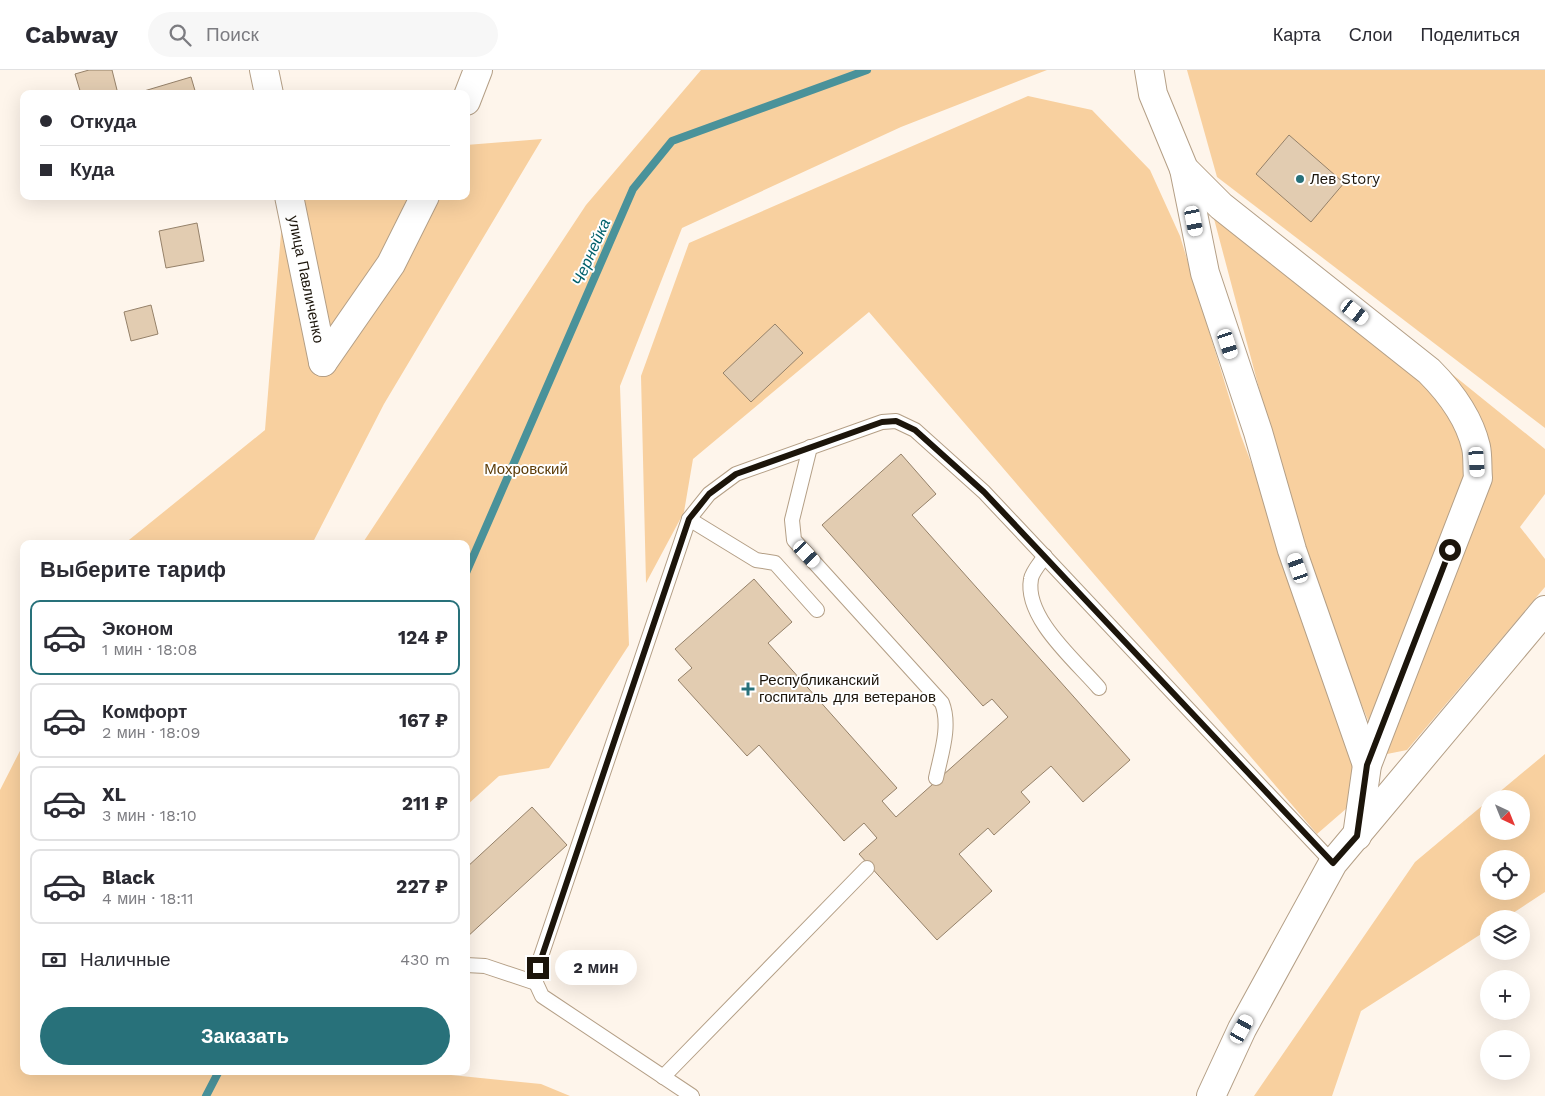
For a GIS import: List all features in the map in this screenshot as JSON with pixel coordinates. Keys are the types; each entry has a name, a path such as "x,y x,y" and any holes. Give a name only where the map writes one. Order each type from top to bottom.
{"street":[{"path":"264,70 268,90"},
{"path":"470,91 478,70"},
{"path":"1148,70 1153,94 1184,170 1205,273 1258,432 1292,550 1367,765"},
{"path":"1184,170 1221,206 1429,371 1450,392 1476,447 1478,478 1367,765 1357,836"},
{"name":"улица Павличенко","path":"290,200 323,362 391,264 423,200"},
{"path":"1210,1096 1242,1029 1333,863 1545,610"}],"lane":[{"path":"692,1096 542,996 536,983 538,968 689,519 709,494 736,474 810,447 882,422 896,421 915,430 977,486 1045,556 1333,863"},
{"path":"810,447 792,520 794,540 942,703 946,718 936,778"},
{"path":"689,519 756,560 775,563 816,610"},
{"path":"1045,556 1031,578 1031,595 1039,619 1100,688"},
{"path":"663,1077 867,868"},
{"path":"470,964 485,966 536,983"}],"green space":[{"name":"Мохровский","path":"701,70 1047,70 901,127 682,228 620,386 629,645 549,768 499,776 470,802 470,540 365,540 586,205"},
{"path":"1187,70 1545,70 1545,428 1217,177"},
{"path":"1028,96 1092,110 1150,170 1180,236 1241,436 1314,628 1356,748 1347,808 1317,834 869,312 693,459 684,512 646,583 641,376 689,243"},
{"path":"542,139 384,404 314,540 129,540 265,430 284,200 470,200 470,145"},
{"path":"1229,194 1545,449 1545,494 1520,527 1545,559 1545,587 1407,750 1382,755 1319,599 1282,475 1209,200"},
{"path":"20,751 20,1075 452,1075 541,1084 570,1096 0,1096 0,790"},
{"path":"1545,754 1545,892 1518,910 1480,910 1480,935 1361,1011 1332,1096 1254,1096 1415,862 1480,808 1480,840 1530,840 1530,790 1502,790"}],"building":[{"path":"89,70 112,70 117,90 80,90 75,74"},
{"path":"191,77 195,90 147,90"},
{"name":"Лев Story","path":"1289,135 1344,183 1311,222 1256,174"},
{"path":"197,223 204,261 166,268 159,231"},
{"path":"151,305 158,334 131,341 124,312"},
{"path":"775,324 803,353 751,402 723,373"},
{"name":"Республиканский госпиталь для ветеранов","path":"901,454 936,494 912,515 1130,760 1083,802 1051,766 1021,792 1030,802 994,835 988,828 959,854 992,891 937,940 859,854 877,838 864,823 844,841 759,745 747,756 678,680 692,668 675,649 754,579 792,622 768,643 897,788 882,801 896,817 1008,717 992,699 983,706 822,525"},
{"path":"532,807 567,845 470,934 470,864"}],"waterway":[{"name":"Чернейка","path":"470,564 633,189 672,141 867,70"},
{"name":"Чернейка","path":"206,1096 217,1075"}],"place":[{"name":"Лев Story","path":"1300,179"},
{"name":"Республиканский госпиталь для ветеранов","path":"748,689"}],"route":[{"path":"538,968 677,549 689,519 709,494 736,474 882,422 896,421 915,430 984,492 1333,863 1357,836 1367,765 1450,550"}]}
